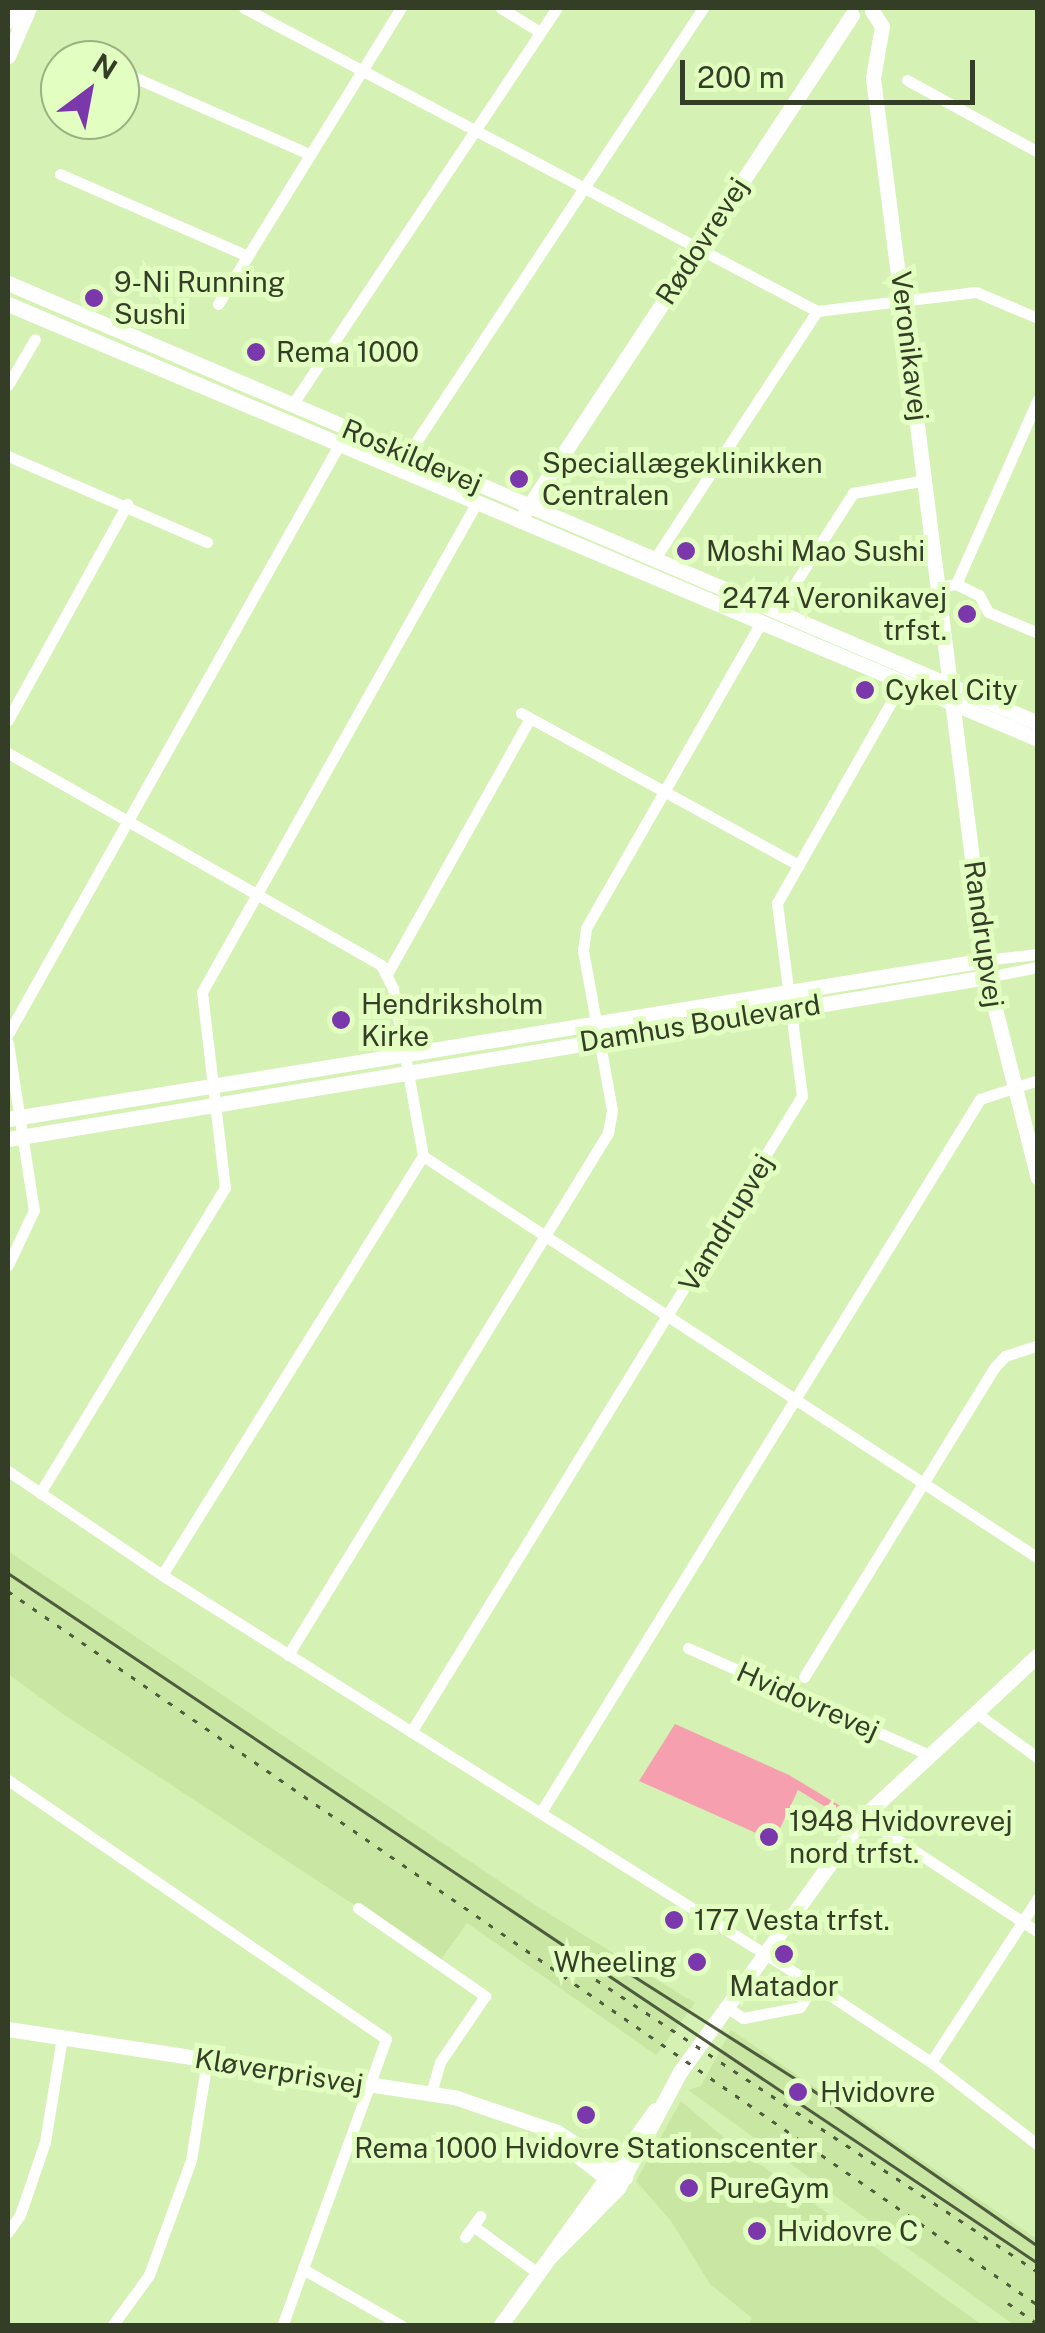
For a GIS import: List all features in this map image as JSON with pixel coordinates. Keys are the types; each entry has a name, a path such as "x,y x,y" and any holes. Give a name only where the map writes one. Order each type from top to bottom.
{"street":[{"path":"8,21 13,8"},
{"path":"8,56 29,8"},
{"path":"244,8 817,311 976,292 1038,318"},
{"path":"218,304 401,8"},
{"path":"501,8 540,32"},
{"path":"292,406 556,8"},
{"path":"408,454 703,8"},
{"path":"849,11 872,9"},
{"name":"Veronikavej","path":"872,9 882,26 872,78 905,301 926,480 948,585 954,694"},
{"name":"Rødovrevej","path":"528,524 553,468 849,11"},
{"path":"140,80 309,154"},
{"path":"907,80 1038,152"},
{"path":"60,174 248,256"},
{"name":"Roskildevej","path":"8,283 654,560 903,681 954,694 1038,738"},
{"name":"Roskildevej","path":"8,304 528,524 954,694 1038,723"},
{"path":"654,560 817,311"},
{"path":"8,384 36,339"},
{"path":"1038,399 948,585 979,595 988,612 1038,633"},
{"path":"8,1034 340,443"},
{"path":"8,456 128,504 207,542"},
{"path":"288,1655 611,1126 583,950 586,928 769,617 853,494 926,480"},
{"path":"40,1493 226,1188 199,999 477,502"},
{"path":"8,720 128,504"},
{"name":"Vamdrupvej","path":"411,1732 802,1096 791,992 776,907 903,681"},
{"name":"Randrupvej","path":"954,694 986,968 1010,1086 1038,1178"},
{"path":"387,974 526,716 668,789 799,865"},
{"path":"8,753 373,959 387,974 423,1156 162,1576"},
{"name":"Damhus Boulevard","path":"15,1138 213,1094 405,1061 598,1031 792,1009 1038,954"},
{"name":"Damhus Boulevard","path":"598,1031 791,992 986,968 1038,967"},
{"path":"8,1043 15,1138 34,1210 8,1264"},
{"path":"541,1812 980,1099 1010,1086 1038,1080"},
{"name":"Damhus Boulevard","path":"14,1118 213,1094"},
{"path":"423,1156 1038,1558"},
{"path":"804,1678 995,1367 1038,1344"},
{"path":"8,1471 162,1576 931,2062 1038,2145"},
{"name":"Hvidovrevej","path":"688,1648 929,1755"},
{"path":"551,2256 622,2182 666,2097 725,2006 863,1817 1038,1655"},
{"path":"975,1712 1038,1758"},
{"path":"9,1783 386,2039 373,2085 282,2326"},
{"path":"863,1817 1038,1932"},
{"path":"931,2062 1038,1898"},
{"path":"358,1908 485,1996 440,2062 431,2094"},
{"path":"725,2006 743,2018 800,2007 813,1986"},
{"name":"Kløverprisvej","path":"8,2029 471,2102 546,2130 622,2182"},
{"path":"8,2232 20,2215 45,2142 62,2037"},
{"path":"112,2326 148,2276 186,2175 207,2060"},
{"path":"500,2326 607,2171 666,2097"},
{"path":"472,2226 538,2273"},
{"path":"303,2270 402,2326"}],"shaded area":[{"path":"8,1551 538,1907 695,2003 656,2055 467,1923 440,1961 63,1714 8,1674"},
{"path":"675,1724 789,1775 847,1810 842,1817 798,1790 774,1841 639,1781"},
{"path":"731,2030 1037,2239 1037,2325 1014,2325 688,2090 701,2086"},
{"name":"Hvidovre C","path":"681,2101 729,2142 982,2325 748,2325 752,2318 710,2284 671,2221 636,2181"}],"tram line":[{"path":"8,1573 1038,2263"},
{"path":"599,1954 804,2084 1038,2246"}],"railway":[{"path":"8,1591 1038,2305"},
{"path":"571,1963 1038,2272"},
{"path":"1008,2303 1038,2324"}],"place":[{"name":"9-Ni Running Sushi","path":"94,298"},
{"name":"Rema 1000","path":"256,352"},
{"name":"Speciallægeklinikken Centralen","path":"519,479"},
{"name":"Moshi Mao Sushi","path":"686,551"},
{"name":"2474 Veronikavej trfst.","path":"967,614"},
{"name":"Cykel City","path":"865,690"},
{"name":"Hendriksholm Kirke","path":"341,1020"},
{"name":"1948 Hvidovrevej nord trfst.","path":"769,1837"},
{"name":"177 Vesta trfst.","path":"674,1920"},
{"name":"Matador","path":"784,1954"},
{"name":"Wheeling","path":"697,1962"},
{"name":"Hvidovre","path":"798,2092"},
{"name":"Rema 1000 Hvidovre Stationscenter","path":"586,2115"},
{"name":"PureGym","path":"689,2188"},
{"name":"Hvidovre C","path":"757,2231"}]}
